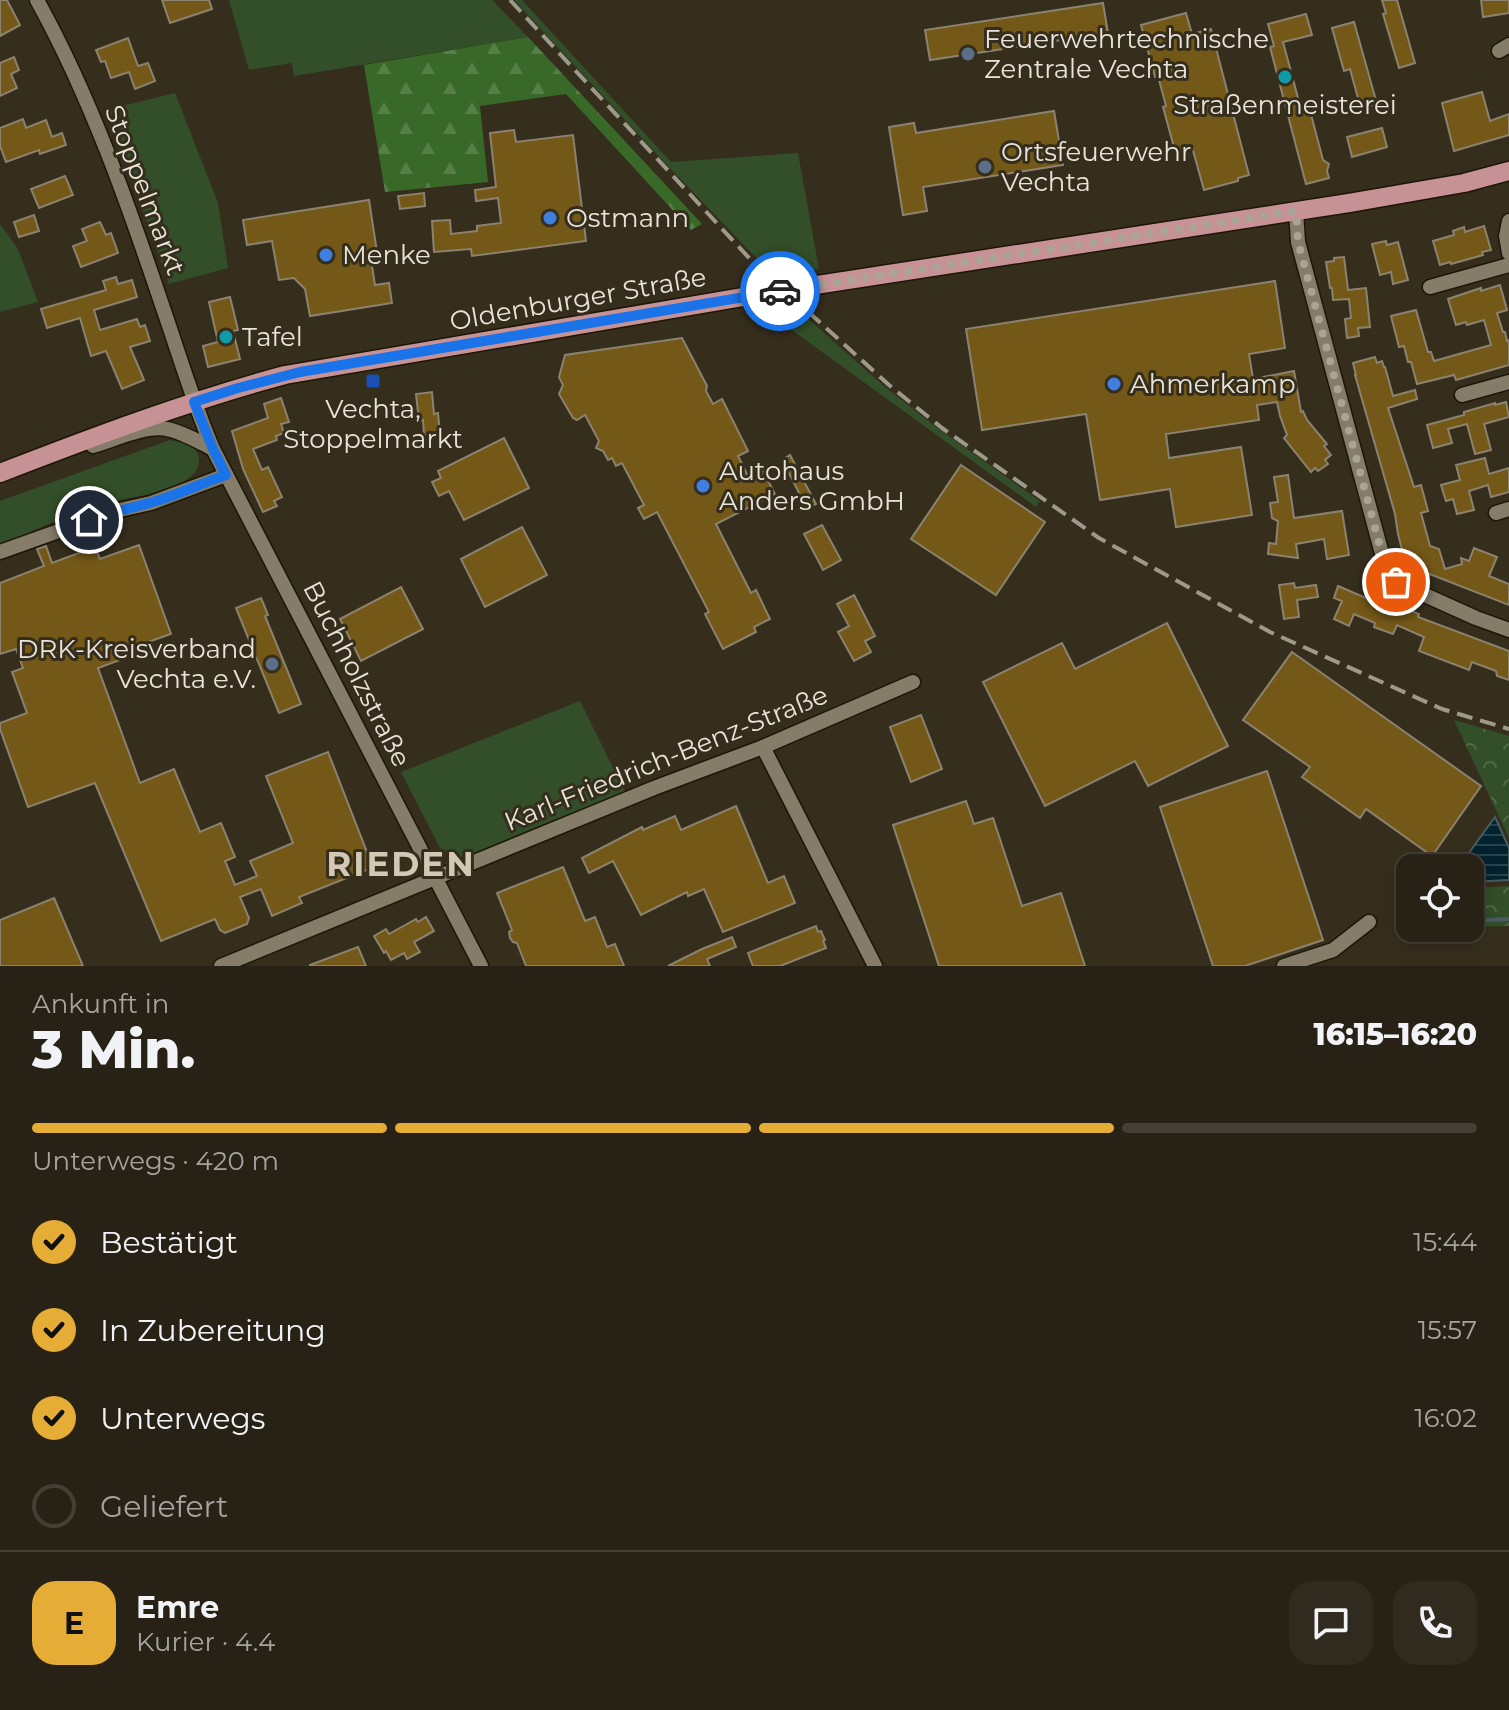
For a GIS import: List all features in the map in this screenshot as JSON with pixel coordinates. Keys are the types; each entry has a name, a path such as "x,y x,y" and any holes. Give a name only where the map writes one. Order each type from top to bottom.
{"main road":[{"name":"Oldenburger Straße","path":"0,473 194,402 285,375 769,293 1442,187 1509,171"}],"street":[{"name":"Stoppelmarkt","path":"37,0 68,61 126,202 194,402"},
{"path":"1296,211 1298,242 1385,565 1396,582 1509,630"},
{"path":"1509,221 1506,236 1509,253"},
{"path":"1430,287 1509,265"},
{"path":"1462,395 1509,382"},
{"name":"Buchholzstraße","path":"194,402 226,475 481,966"},
{"path":"30,462 81,451 147,429 165,428 213,449"},
{"path":"0,552 115,511 184,492 226,475"},
{"name":"Karl-Friedrich-Benz-Straße","path":"221,966 654,788 763,747 913,682"},
{"path":"763,747 875,966"},
{"path":"1284,966 1333,950 1369,922"}],"green space":[{"path":"229,0 492,0 528,37 294,76 292,63 249,70"},
{"path":"514,0 522,0 671,162 798,153 819,269 790,273 780,260 764,266"},
{"path":"528,37 702,224 691,230 566,94 480,106 488,182 385,192 364,65"},
{"path":"175,93 218,203 228,268 169,284 106,110"},
{"path":"0,224 18,249 38,302 0,312"},
{"path":"797,309 885,387 1040,501 1036,507 767,312"},
{"path":"170,440 188,445 198,453 197,469 189,478 161,491 91,507 0,545 0,501"},
{"path":"580,701 625,792 461,860 440,848 401,772"},
{"path":"1454,720 1509,736 1509,838"},
{"path":"1509,886 1509,926 1484,927 1484,887"}],"water":[{"path":"1495,817 1509,848 1509,880 1484,881 1484,854 1468,854"}],"building":[{"path":"0,0 7,0 20,25 0,36"},
{"path":"162,0 209,0 212,9 170,23"},
{"path":"1382,0 1397,0 1415,63 1399,68 1383,14 1386,13"},
{"path":"1481,0 1509,0 1509,13 1483,17"},
{"path":"1103,3 1108,33 930,60 925,30"},
{"path":"1186,13 1192,34 1211,29 1249,175 1204,190 1192,147 1175,151 1158,76 1155,77 1141,25"},
{"name":"Straßenmeisterei","path":"1306,14 1312,35 1283,42 1301,109 1309,107 1323,160 1329,164 1329,178 1306,184 1270,47 1274,46 1268,24"},
{"path":"1354,22 1377,104 1361,109 1350,69 1344,71 1332,28"},
{"path":"128,38 138,66 148,63 155,81 135,89 129,72 111,78 105,61 101,62 96,50"},
{"path":"14,57 19,70 11,74 17,88 0,96 0,63"},
{"path":"1482,92 1490,121 1509,114 1509,135 1454,151 1442,103"},
{"path":"1054,111 1063,165 923,187 927,211 903,215 889,127 914,123 916,133"},
{"path":"23,119 26,128 46,120 52,137 62,133 66,145 40,154 39,150 6,162 0,146 0,128"},
{"path":"1382,128 1387,147 1352,157 1347,137"},
{"path":"514,130 516,142 573,135 586,241 472,256 471,249 434,252 432,221 450,220 451,234 477,231 477,226 501,223 498,198 476,201 475,190 496,187 490,133"},
{"path":"65,176 73,195 39,208 31,189"},
{"path":"424,193 425,206 400,209 398,196"},
{"name":"Menke","path":"369,200 379,265 372,266 375,285 389,283 392,303 310,316 305,289 294,278 279,280 272,241 247,245 243,220"},
{"path":"34,215 39,231 19,237 14,222"},
{"path":"100,222 106,235 111,233 118,253 81,267 73,246 87,241 82,229"},
{"path":"1484,226 1491,250 1482,252 1483,255 1440,265 1433,241 1454,235 1453,231 1464,227 1465,232"},
{"path":"1386,241 1387,245 1398,242 1408,280 1393,284 1391,272 1380,275 1372,244"},
{"path":"1344,257 1348,290 1366,288 1370,327 1358,328 1359,336 1347,338 1345,319 1351,318 1349,299 1333,300 1326,262"},
{"path":"116,277 118,284 132,280 137,297 94,310 100,330 137,319 140,327 145,325 150,341 130,347 144,380 122,389 106,351 91,356 80,318 47,328 41,309 106,290 103,281"},
{"name":"Ahmerkamp","path":"1275,281 1285,348 1249,354 1253,379 1294,371 1301,412 1327,444 1324,446 1331,455 1325,460 1328,464 1311,472 1284,438 1287,435 1277,402 1257,405 1259,420 1166,434 1169,458 1241,447 1252,515 1176,527 1170,489 1100,500 1086,414 982,430 966,329"},
{"path":"1500,285 1507,310 1497,313 1509,340 1509,365 1456,380 1454,375 1417,384 1404,346 1399,347 1391,316 1416,310 1428,352 1431,352 1434,361 1491,345 1484,320 1456,325 1448,299"},
{"name":"Tafel","path":"230,297 238,330 233,331 240,359 208,367 203,346 218,342 209,302"},
{"name":"Autohaus Anders GmbH","path":"682,338 713,404 722,399 748,451 738,456 749,478 763,471 775,494 716,524 751,593 756,590 770,619 754,627 756,632 723,649 705,614 709,612 657,512 644,519 638,508 644,505 622,463 616,466 612,458 608,460 603,451 596,448 599,441 585,415 577,420 573,418 559,394 563,385 559,377 565,355"},
{"path":"1375,357 1377,363 1382,361 1385,367 1393,396 1415,390 1417,399 1388,408 1414,487 1421,485 1428,511 1421,513 1430,546 1439,549 1445,569 1462,564 1461,558 1469,561 1474,548 1497,557 1489,576 1509,584 1509,605 1422,571 1421,574 1407,569 1353,363"},
{"path":"432,392 440,434 424,435 416,394"},
{"path":"281,398 289,422 281,424 284,433 276,436 277,440 253,449 262,470 268,467 282,497 274,501 277,506 263,512 243,469 232,431 268,418 264,404"},
{"path":"1506,402 1509,417 1484,424 1491,450 1475,454 1467,424 1448,429 1452,443 1433,448 1427,425"},
{"path":"504,438 529,488 464,520 449,491 439,496 432,482 441,478 438,471"},
{"path":"790,455 816,504 807,508 782,460"},
{"path":"1485,458 1489,474 1509,468 1509,492 1491,497 1488,485 1469,491 1474,510 1457,514 1453,499 1446,501 1441,485 1460,480 1456,465"},
{"path":"961,465 1045,522 996,595 911,539"},
{"path":"1288,475 1294,518 1342,511 1349,555 1327,559 1324,539 1296,544 1298,558 1268,554 1269,543 1276,544 1278,521 1272,518 1270,503 1278,502 1274,477"},
{"path":"822,525 841,560 823,570 804,534"},
{"path":"522,527 547,575 485,607 461,559"},
{"path":"139,545 171,634 148,642 150,649 98,668 140,783 174,769 200,832 221,823 235,857 225,861 235,885 257,876 250,861 293,843 266,776 328,752 367,852 371,851 377,866 299,897 302,903 272,916 261,889 240,897 249,918 247,924 225,933 215,919 161,941 95,783 28,807 0,729 0,723 27,713 12,672 23,668 16,649 0,654 0,583 44,566 37,549 46,546 52,563 95,547 100,559"},
{"path":"1294,583 1295,588 1316,585 1318,597 1297,600 1299,617 1284,619 1279,585"},
{"path":"1338,586 1389,608 1390,605 1401,610 1402,607 1419,614 1418,617 1509,651 1509,680 1497,676 1496,671 1472,662 1469,670 1419,651 1424,637 1397,625 1393,634 1374,627 1375,623 1354,614 1349,626 1334,619 1342,601 1334,598"},
{"path":"401,587 423,629 361,661 340,619"},
{"path":"854,595 875,636 865,641 871,652 854,661 838,632 849,626 837,604"},
{"name":"DRK-Kreisverband Vechta e.V.","path":"261,598 268,615 265,616 301,704 279,713 236,608"},
{"path":"1167,623 1228,746 1148,786 1135,761 1045,806 983,682 1062,643 1075,669"},
{"path":"1292,652 1481,786 1433,854 1429,854 1366,809 1360,818 1302,777 1310,767 1243,720"},
{"path":"921,715 942,769 911,782 890,727"},
{"path":"1267,771 1323,940 1245,966 1213,966 1160,807"},
{"path":"966,801 974,824 993,818 1022,906 1061,893 1085,966 939,966 893,825"},
{"path":"736,806 768,883 784,876 795,903 723,932 704,889 688,896 687,892 641,915 613,861 589,873 582,858 642,827 643,830 675,816 681,830"},
{"path":"563,867 585,921 595,917 607,947 615,944 624,966 526,966 517,943 510,938 509,932 512,930 497,893"},
{"path":"54,898 83,966 0,966 0,920"},
{"path":"426,917 434,931 414,942 420,952 407,959 404,953 391,960 374,936 386,929 389,934"},
{"path":"816,926 818,932 821,931 826,948 780,966 753,966 748,953"},
{"path":"732,937 736,947 707,959 710,966 668,966 702,949"},
{"path":"358,947 366,966 310,966 310,965"}],"waterway":[{"path":"1484,920 1509,919"}],"railway":[{"path":"510,0 750,259 889,385 942,428 1099,538 1270,632 1442,709 1509,729"}],"way so far":[{"path":"780,291 1296,211 1298,242 1385,565 1396,582"}],"place":[{"name":"Feuerwehrtechnische Zentrale Vechta","path":"968,54"},
{"name":"Straßenmeisterei","path":"1285,77"},
{"name":"Ortsfeuerwehr Vechta","path":"985,167"},
{"name":"Ostmann","path":"550,218"},
{"name":"Menke","path":"326,255"},
{"name":"Tafel","path":"226,337"},
{"name":"Vechta, Stoppelmarkt","path":"373,381"},
{"name":"Ahmerkamp","path":"1114,384"},
{"name":"Autohaus Anders GmbH","path":"703,486"},
{"name":"DRK-Kreisverband Vechta e.V.","path":"272,664"}],"district":[{"name":"RIEDEN","path":"401,864"}],"route":[{"path":"89,520 151,503 226,475 194,402 300,372 780,291"}]}
